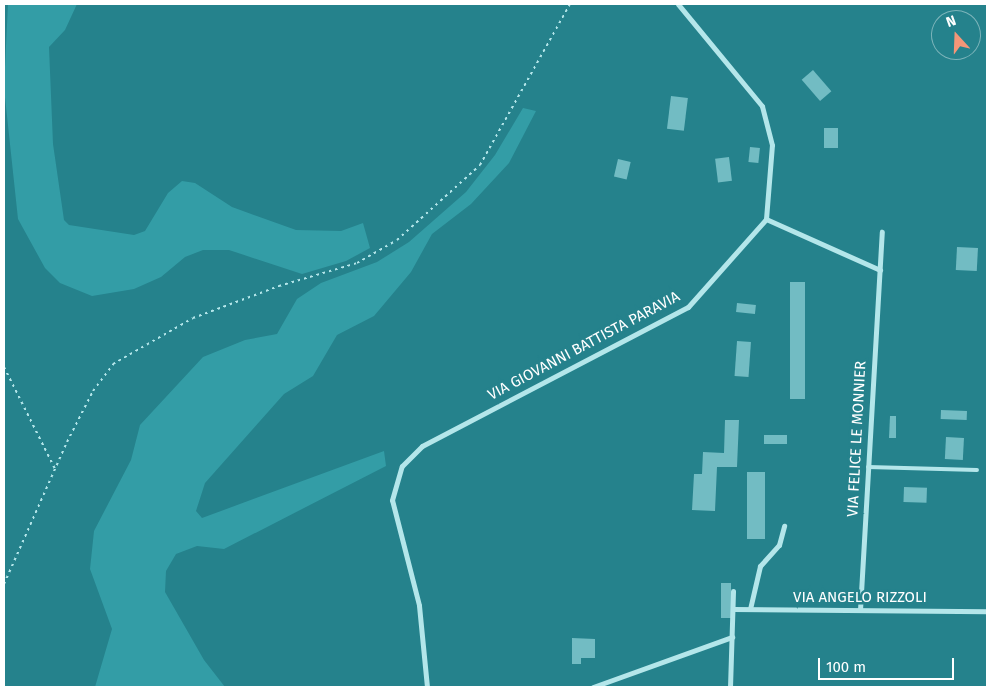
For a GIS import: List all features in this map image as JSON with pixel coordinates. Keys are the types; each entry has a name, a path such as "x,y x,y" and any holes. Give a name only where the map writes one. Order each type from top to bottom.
{"street":[{"path":"678,4 762,106 772,145 766,219 880,270"},
{"name":"VIA GIOVANNI BATTISTA PARAVIA","path":"426,687 419,605 392,500 402,466 422,446 688,307 766,219"},
{"name":"VIA FELICE LE MONNIER","path":"860,610 882,232"},
{"path":"750,609 760,566 779,545 784,526"},
{"path":"730,687 733,591"},
{"name":"VIA ANGELO RIZZOLI","path":"733,609 987,611"},
{"path":"593,687 732,637"}],"lane":[{"path":"868,467 977,470"}],"path":[{"path":"4,584 55,469 93,391 119,359 193,318 279,286 357,263 397,240 451,194 491,148 570,4"},
{"path":"4,367 55,469"}],"green space":[{"path":"8,4 77,4 65,30 49,47 53,144 64,220 69,225 134,235 145,231 168,193 182,181 195,183 232,207 296,230 341,231 363,223 370,248 346,261 302,274 229,250 203,250 185,257 161,277 134,289 92,296 60,283 45,268 18,219 4,88"},
{"path":"523,108 536,111 509,163 471,204 432,234 411,272 374,316 337,335 313,376 284,394 205,483 196,511 202,518 384,451 386,466 224,549 197,546 176,554 166,571 165,592 204,660 225,687 95,687 112,629 90,569 94,531 131,460 140,425 203,357 245,340 277,334 297,299 321,283 377,262 409,242 466,192 495,155"}],"building":[{"path":"813,70 831,91 820,101 802,80"},
{"path":"671,96 688,98 684,131 667,129"},
{"path":"824,128 838,128 838,148 824,148"},
{"path":"750,147 760,148 758,163 748,162"},
{"path":"729,157 732,181 718,183 715,159"},
{"path":"618,159 631,162 627,179 614,177"},
{"path":"957,247 978,248 977,271 956,270"},
{"path":"790,282 805,282 805,399 790,399"},
{"path":"737,303 756,305 755,314 736,312"},
{"path":"737,341 751,342 749,377 735,376"},
{"path":"941,410 967,411 967,420 941,419"},
{"path":"890,416 896,416 896,438 889,438"},
{"path":"725,420 739,420 737,467 717,467 715,511 692,510 694,474 702,474 703,452 724,453"},
{"path":"764,435 787,435 787,444 764,444"},
{"path":"946,437 964,438 963,460 945,459"},
{"path":"747,472 765,472 765,539 747,539"},
{"path":"904,487 927,488 926,503 903,502"},
{"path":"721,583 731,583 731,618 721,618"},
{"path":"572,638 595,639 595,658 581,658 581,664 572,664"}]}
